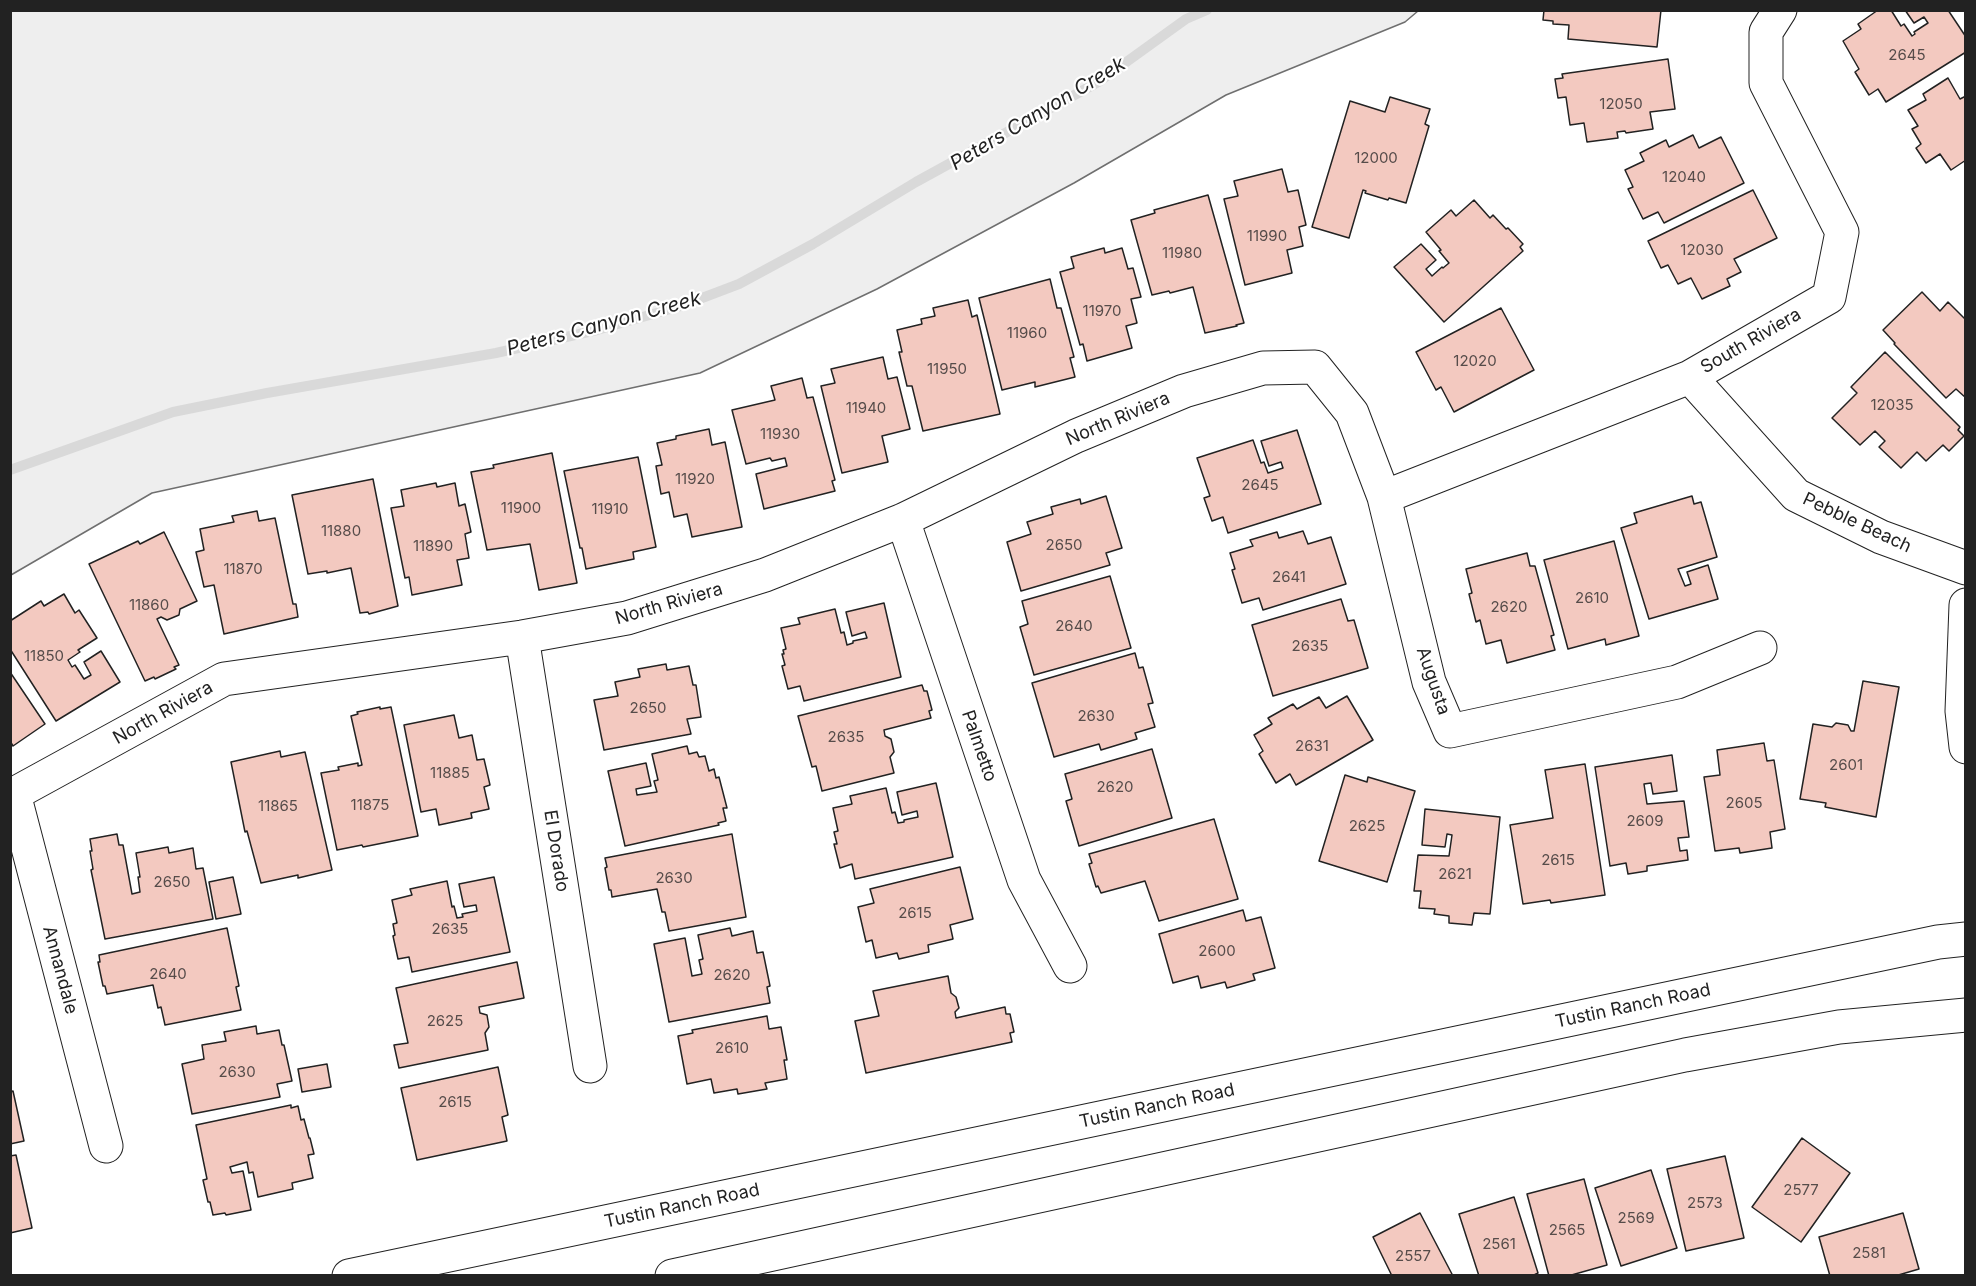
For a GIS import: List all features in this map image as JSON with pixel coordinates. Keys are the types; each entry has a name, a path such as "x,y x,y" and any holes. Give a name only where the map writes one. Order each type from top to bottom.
{"street":[{"name":"South Riviera","path":"1384,497 1690,377 1828,297 1842,232 1766,83 1766,32 1780,10"},
{"name":"Augusta","path":"1315,367 1352,413 1384,497 1429,682 1450,731 1677,682 1760,648"},
{"name":"North Riviera","path":"14,794 224,680 522,637 627,618 765,575 903,520 1076,436 1184,391 1263,368 1315,367"},
{"name":"Pebble Beach","path":"1690,377 1796,495 1881,537 1965,568"},
{"name":"Palmetto","path":"903,520 1024,880 1070,966"},
{"path":"1965,606 1962,711 1965,747"},
{"name":"El Dorado","path":"522,637 590,1066"},
{"name":"Annandale","path":"14,794 106,1146"},
{"name":"Tustin Ranch Road","path":"349,1275 1938,942 1965,939"},
{"path":"672,1275 1685,1055 1839,1027 1965,1015"}],"shaded area":[{"path":"11,10 1418,11 1405,22 1226,95 1074,183 877,289 700,373 152,493 11,575"}],"building":[{"path":"1544,10 1661,10 1657,47 1568,39 1569,25 1553,24 1553,21 1543,20"},
{"path":"1878,10 1891,10 1901,26 1904,24 1912,36 1914,32 1928,23 1924,17 1914,23 1905,10 1948,10 1966,37 1966,52 1886,102 1878,89 1869,95 1855,72 1859,69 1843,41 1861,29 1858,24"},
{"path":"1668,59 1675,109 1650,112 1653,129 1617,132 1618,138 1587,142 1584,123 1570,125 1566,97 1558,98 1555,79 1563,78 1562,74"},
{"path":"1948,78 1960,99 1966,96 1966,160 1951,170 1940,154 1926,163 1916,148 1921,144 1912,129 1918,126 1908,110 1926,100 1923,94"},
{"path":"1390,97 1430,109 1425,124 1429,126 1406,203 1389,198 1388,200 1365,193 1366,191 1363,190 1349,238 1312,227 1350,101 1385,112"},
{"path":"1693,135 1699,148 1721,137 1744,183 1664,223 1658,212 1643,219 1628,189 1633,187 1625,170 1644,161 1640,153 1666,140 1669,147"},
{"path":"1282,169 1288,192 1298,190 1306,225 1299,227 1303,246 1287,250 1292,273 1245,285 1224,199 1238,196 1234,181"},
{"path":"1753,190 1777,238 1734,259 1741,272 1727,279 1730,286 1702,299 1691,278 1678,284 1668,265 1661,268 1648,241"},
{"path":"1208,195 1244,323 1205,333 1193,287 1152,295 1131,220 1155,213 1154,210"},
{"path":"1474,200 1490,218 1493,215 1506,229 1508,228 1523,244 1520,247 1523,251 1444,322 1394,267 1421,244 1436,260 1426,269 1432,276 1449,263 1426,232 1451,210 1456,216"},
{"path":"1104,248 1105,253 1122,248 1128,269 1133,268 1141,297 1131,299 1137,323 1126,326 1132,348 1087,361 1083,344 1080,345 1060,272 1074,268 1071,257"},
{"path":"1050,279 1057,308 1061,308 1074,357 1070,358 1075,377 1035,387 1035,382 1002,390 979,298"},
{"path":"1922,292 1940,311 1948,302 1966,320 1966,398 1956,389 1946,398 1883,330"},
{"path":"968,300 972,317 977,315 1000,414 923,431 912,386 907,386 899,352 902,352 897,330 922,324 921,319 935,316 933,308"},
{"path":"1501,308 1534,370 1454,412 1441,387 1436,390 1416,352"},
{"path":"1885,352 1960,427 1958,430 1964,436 1949,451 1943,445 1926,461 1917,452 1901,468 1879,447 1885,441 1875,431 1860,445 1832,418 1857,393 1851,387"},
{"path":"883,357 888,379 897,377 910,429 882,436 888,462 842,473 821,386 835,383 831,369"},
{"path":"802,378 807,398 813,397 835,480 832,481 835,491 764,509 756,474 787,466 785,458 772,461 770,458 746,464 732,410 775,400 771,386"},
{"path":"709,429 712,445 725,442 742,527 692,537 687,514 674,517 669,492 661,494 656,466 662,465 657,443 676,439 676,436"},
{"path":"1297,430 1321,504 1228,533 1223,517 1212,521 1204,498 1210,496 1197,458 1253,440 1261,463 1264,462 1268,473 1283,468 1281,462 1269,466 1261,441"},
{"path":"552,453 577,583 539,590 530,544 487,550 471,472"},
{"path":"638,457 656,547 633,552 634,559 586,569 564,471"},
{"path":"373,479 398,606 369,614 368,612 360,613 351,568 308,574 292,495"},
{"path":"436,483 437,487 455,483 459,506 465,504 471,532 465,534 469,558 457,560 462,585 412,595 409,577 405,578 391,508 404,506 401,490"},
{"path":"1106,496 1122,548 1106,553 1110,565 1021,591 1007,542 1031,534 1027,522 1053,514 1051,507 1080,499 1081,504"},
{"path":"1692,496 1694,504 1701,502 1717,557 1678,569 1685,586 1691,584 1687,572 1708,565 1718,599 1649,619 1621,528 1637,523 1634,513"},
{"path":"257,511 259,521 275,518 293,604 296,604 298,617 224,634 214,585 204,587 196,552 204,550 200,529 234,522 232,516"},
{"path":"1303,531 1308,544 1331,537 1346,584 1263,610 1259,598 1242,603 1232,570 1235,569 1230,553 1253,546 1250,540 1277,532 1279,538"},
{"path":"164,532 197,601 180,609 179,615 167,620 161,617 157,619 179,665 174,667 176,669 155,679 154,677 145,681 89,564 138,541 140,544"},
{"path":"1614,541 1639,636 1606,645 1605,639 1568,649 1544,560"},
{"path":"1527,553 1530,566 1535,566 1554,635 1551,636 1555,650 1507,663 1501,640 1486,644 1480,620 1476,622 1466,569"},
{"path":"1110,576 1131,648 1034,675 1020,627 1028,624 1022,601"},
{"path":"64,594 75,613 79,610 97,638 78,650 80,652 68,660 72,667 75,665 84,679 91,675 84,662 101,651 120,682 56,721 10,649 10,621 41,601 44,606"},
{"path":"1341,599 1348,621 1354,620 1368,668 1273,696 1252,625"},
{"path":"884,603 901,677 804,701 800,686 788,689 782,666 785,665 782,654 786,649 781,628 800,624 798,618 835,609 841,633 844,632 847,645 867,638 865,632 852,636 846,612"},
{"path":"1135,653 1139,668 1143,667 1153,703 1148,704 1155,727 1135,733 1137,739 1101,750 1099,744 1054,757 1032,683"},
{"path":"666,664 667,670 689,666 693,685 696,685 701,717 687,719 691,734 604,750 594,700 618,696 615,682 640,677 638,669"},
{"path":"10,672 45,724 13,746 10,741"},
{"path":"1863,681 1899,687 1876,817 1825,807 1826,803 1800,799 1813,724 1832,727 1836,723 1848,725 1851,731 1854,731"},
{"path":"922,685 924,691 927,691 932,710 929,711 931,718 884,730 885,736 891,739 894,752 890,757 894,773 822,791 816,766 812,767 798,716"},
{"path":"1347,696 1373,740 1296,785 1290,774 1276,783 1259,754 1263,751 1254,735 1272,724 1268,718 1293,704 1297,709 1319,697 1326,708"},
{"path":"380,707 380,709 391,707 418,836 337,850 321,773 339,770 338,767 358,763 358,766 362,765 351,716 358,714 357,712"},
{"path":"454,715 459,738 472,735 477,760 484,759 490,785 484,787 489,809 471,813 472,818 439,825 436,809 421,812 404,725"},
{"path":"1764,743 1767,761 1774,760 1785,829 1770,832 1772,848 1740,853 1739,848 1715,851 1704,777 1720,775 1717,750"},
{"path":"687,746 689,754 697,752 699,757 705,756 709,771 714,769 716,778 719,777 727,808 723,808 726,821 718,823 719,825 625,846 608,771 646,763 651,786 636,789 637,795 657,792 654,781 658,780 652,754"},
{"path":"1152,749 1172,818 1079,846 1066,801 1072,799 1065,774"},
{"path":"280,751 281,757 305,752 332,870 261,883 247,831 245,832 231,762"},
{"path":"1672,755 1677,791 1653,794 1651,783 1644,784 1647,804 1684,801 1689,837 1678,838 1680,851 1687,850 1688,860 1647,866 1647,871 1628,874 1626,863 1610,866 1595,767"},
{"path":"1585,764 1605,895 1551,903 1550,900 1523,904 1510,825 1553,818 1545,770"},
{"path":"1345,775 1367,782 1368,777 1415,791 1387,882 1319,861"},
{"path":"936,783 953,857 855,879 852,864 840,868 834,844 837,844 834,832 838,831 833,808 852,804 850,796 886,788 892,813 895,812 898,823 904,822 904,820 918,817 917,811 902,815 897,792"},
{"path":"1425,809 1500,817 1490,914 1474,913 1472,925 1449,923 1449,916 1434,914 1435,909 1419,908 1421,891 1414,891 1418,855 1449,856 1452,835 1447,834 1445,847 1422,845"},
{"path":"1214,819 1238,899 1159,921 1145,881 1101,893 1098,886 1096,887 1089,864 1092,863 1089,854"},
{"path":"117,834 119,845 123,845 132,894 140,892 136,853 168,847 169,853 193,848 196,869 203,868 213,919 105,939 91,870 93,869 90,839"},
{"path":"732,834 746,917 669,931 657,889 612,897 605,858"},
{"path":"960,867 973,919 950,925 953,939 928,945 929,952 899,959 897,953 876,958 872,940 866,942 858,907 874,903 870,889"},
{"path":"233,877 241,914 216,919 209,882"},
{"path":"494,877 510,952 412,972 409,957 398,959 393,936 395,935 393,924 397,923 392,900 412,895 410,889 447,881 452,907 454,906 457,918 463,917 462,914 477,911 476,905 464,907 459,884"},
{"path":"1243,910 1246,921 1261,917 1275,968 1253,974 1255,980 1227,988 1225,982 1201,988 1198,976 1173,983 1159,934"},
{"path":"227,928 239,986 236,987 241,1010 165,1025 161,1007 158,1008 153,985 107,994 98,962 100,962 99,955"},
{"path":"730,928 732,936 753,931 757,953 763,952 770,986 767,987 770,1003 669,1022 654,944 685,938 692,976 702,974 699,960 703,959 698,935"},
{"path":"517,962 524,998 479,1007 480,1013 487,1015 489,1027 485,1033 488,1050 399,1068 394,1045 408,1043 396,988"},
{"path":"948,976 951,993 956,997 959,1008 955,1012 956,1018 1005,1007 1006,1014 1010,1014 1014,1032 1010,1033 1012,1042 866,1073 855,1021 879,1016 873,991"},
{"path":"767,1016 769,1029 781,1027 787,1060 784,1060 787,1079 765,1083 767,1089 738,1094 737,1089 714,1093 711,1079 687,1084 678,1036 693,1033 692,1030"},
{"path":"256,1026 257,1034 279,1030 292,1081 277,1084 280,1097 192,1114 182,1064 204,1059 202,1045 226,1041 224,1032"},
{"path":"327,1064 331,1087 302,1092 298,1069"},
{"path":"498,1067 508,1115 502,1117 507,1141 417,1160 401,1088"},
{"path":"13,1091 24,1141 10,1144 10,1092"},
{"path":"291,1105 291,1108 298,1106 301,1120 304,1119 310,1138 314,1154 308,1155 313,1178 292,1183 293,1189 258,1197 253,1172 249,1173 247,1162 230,1167 232,1173 243,1171 251,1210 213,1215 203,1180 207,1179 196,1125"},
{"path":"1802,1138 1850,1173 1801,1242 1752,1207"},
{"path":"16,1155 32,1228 10,1233 10,1156"},
{"path":"1725,1156 1744,1238 1686,1251 1667,1169"},
{"path":"1651,1170 1677,1248 1621,1266 1595,1188"},
{"path":"1584,1179 1607,1265 1568,1276 1549,1276 1527,1194"},
{"path":"1514,1197 1538,1273 1532,1276 1479,1276 1459,1214"},
{"path":"1420,1213 1453,1276 1392,1276 1373,1237"},
{"path":"1903,1213 1919,1269 1895,1276 1830,1276 1819,1237"}],"waterway":[{"name":"Peters Canyon Creek","path":"10,470 173,412 496,353 597,330 681,306 739,284 813,244 916,182 1100,81 1186,19 1207,10"}]}
